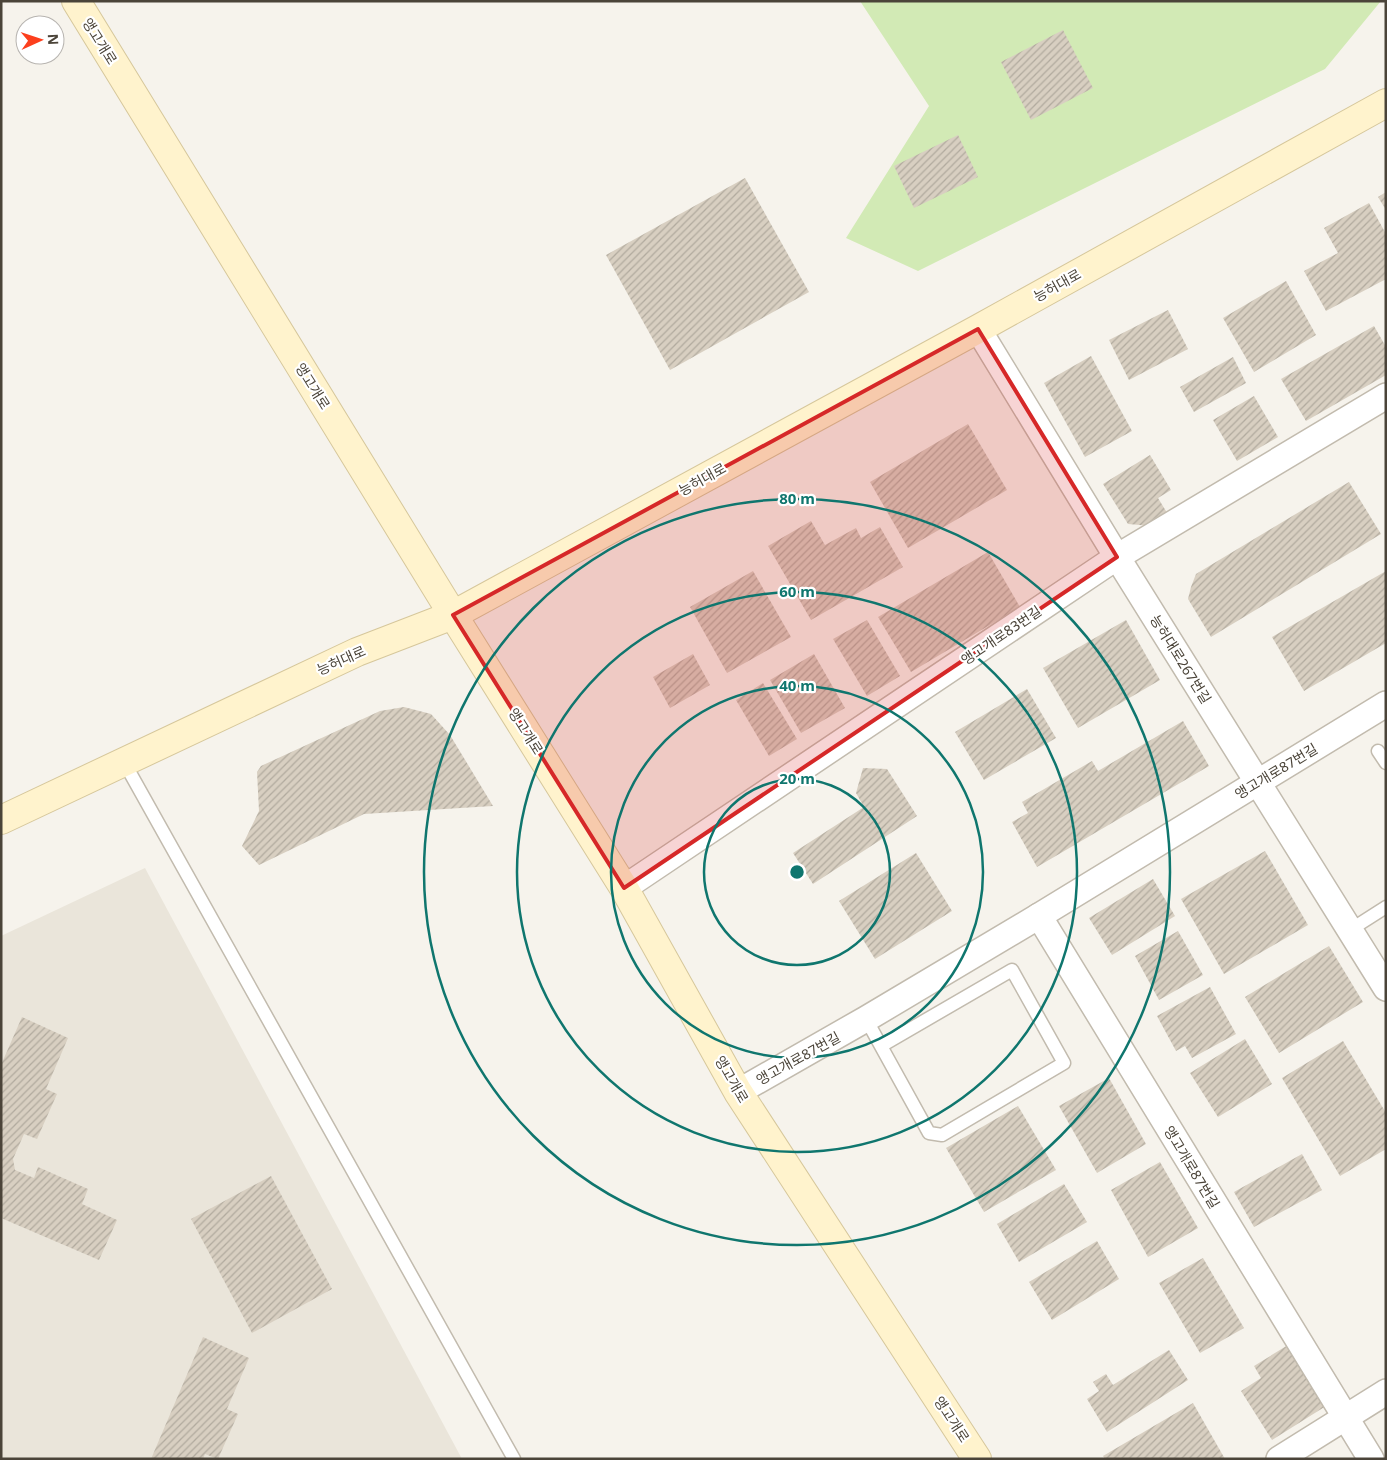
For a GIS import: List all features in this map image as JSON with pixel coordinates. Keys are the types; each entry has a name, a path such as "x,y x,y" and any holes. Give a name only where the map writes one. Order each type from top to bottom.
{"street":[{"name":"앵고개로","path":"76,1 624,888 738,1092 977,1458"},
{"name":"능허대로","path":"1,820 358,652 454,615 978,329 1386,103"},
{"name":"능허대로267번길","path":"978,329 1117,557 1386,988"},
{"name":"앵고개로83번길","path":"624,888 1117,557 1386,396"},
{"name":"앵고개로87번길","path":"738,1092 866,1019 1039,916 1386,704"},
{"name":"앵고개로87번길","path":"1039,916 1371,1459"},
{"path":"1279,1459 1386,1392"}],"lane":[{"path":"1378,751 1386,764"},
{"path":"124,762 514,1459"},
{"path":"1350,930 1386,907"},
{"path":"866,1019 881,1046 929,1132 942,1135 1064,1064 1012,970 881,1046"}],"highlighted area":[{"path":"978,329 1117,557 624,888 453,615"}],"shaded area":[{"path":"145,868 462,1459 1,1459 1,936"}],"green space":[{"path":"860,1 1381,1 1325,69 918,271 846,238 929,106"}],"building":[{"path":"1063,30 1093,88 1031,120 1001,62"},
{"path":"958,135 978,177 914,208 894,166"},
{"path":"745,178 809,292 670,370 606,255"},
{"path":"1386,192 1386,210 1378,197"},
{"path":"1369,203 1386,234 1386,279 1326,311 1304,271 1338,253 1324,228"},
{"path":"1286,281 1316,335 1254,372 1223,318"},
{"path":"1168,310 1188,349 1129,380 1109,340"},
{"path":"1374,326 1386,347 1386,375 1306,421 1281,379"},
{"path":"1091,356 1132,431 1085,457 1044,383"},
{"path":"1233,357 1246,383 1194,412 1180,387"},
{"path":"1254,396 1278,437 1237,461 1213,420"},
{"path":"968,424 1007,490 908,548 870,482"},
{"path":"1150,455 1171,490 1158,498 1169,516 1152,526 1128,524 1103,484"},
{"path":"1349,482 1381,534 1211,637 1188,599 1196,574"},
{"path":"811,521 825,545 856,528 861,538 880,527 903,567 811,620 768,546"},
{"path":"988,552 1020,607 911,672 878,617"},
{"path":"753,571 791,637 727,673 690,607"},
{"path":"1386,571 1386,643 1304,691 1272,637"},
{"path":"867,620 900,676 867,696 833,639"},
{"path":"1126,620 1160,680 1078,728 1043,668"},
{"path":"693,654 710,685 670,708 653,677"},
{"path":"814,654 845,708 801,733 770,680"},
{"path":"763,683 797,739 769,756 736,700"},
{"path":"1027,689 1056,738 984,780 955,732"},
{"path":"404,707 431,714 450,735 493,806 364,814 259,865 242,846 259,811 257,772 261,766 380,711"},
{"path":"1183,721 1209,766 1037,867 1012,822 1028,813 1022,802 1092,761 1098,771"},
{"path":"863,768 887,769 917,816 813,884 793,853 864,807 856,793"},
{"path":"1265,851 1308,925 1224,974 1181,899"},
{"path":"916,853 952,911 875,959 839,901"},
{"path":"1153,879 1175,916 1112,955 1089,918"},
{"path":"1178,931 1203,975 1159,1000 1135,956"},
{"path":"1329,946 1363,1002 1279,1053 1245,997"},
{"path":"1210,987 1236,1034 1192,1058 1185,1046 1176,1051 1157,1016"},
{"path":"22,1017 68,1038 46,1089 57,1094 37,1139 24,1134 13,1159 15,1170 34,1178 38,1167 88,1189 82,1204 117,1220 99,1260 1,1218 1,1065"},
{"path":"1245,1039 1272,1084 1218,1117 1190,1073"},
{"path":"1343,1041 1386,1113 1386,1149 1340,1176 1282,1078"},
{"path":"1109,1078 1146,1144 1097,1173 1059,1106"},
{"path":"1018,1106 1056,1170 984,1212 946,1148"},
{"path":"1302,1154 1322,1190 1254,1227 1234,1192"},
{"path":"1160,1162 1198,1228 1148,1257 1111,1190"},
{"path":"271,1176 332,1289 252,1333 191,1219"},
{"path":"1064,1184 1087,1222 1019,1262 997,1224"},
{"path":"1097,1241 1119,1279 1052,1320 1029,1282"},
{"path":"1203,1258 1244,1328 1200,1353 1159,1283"},
{"path":"203,1337 249,1358 227,1409 238,1414 218,1459 205,1454 203,1459 151,1459"},
{"path":"1288,1345 1326,1406 1272,1440 1241,1391 1261,1378 1254,1366"},
{"path":"1169,1350 1188,1380 1107,1432 1087,1399 1099,1391 1093,1382 1106,1374 1113,1385"},
{"path":"1193,1403 1225,1459 1105,1459 1103,1456"}]}
